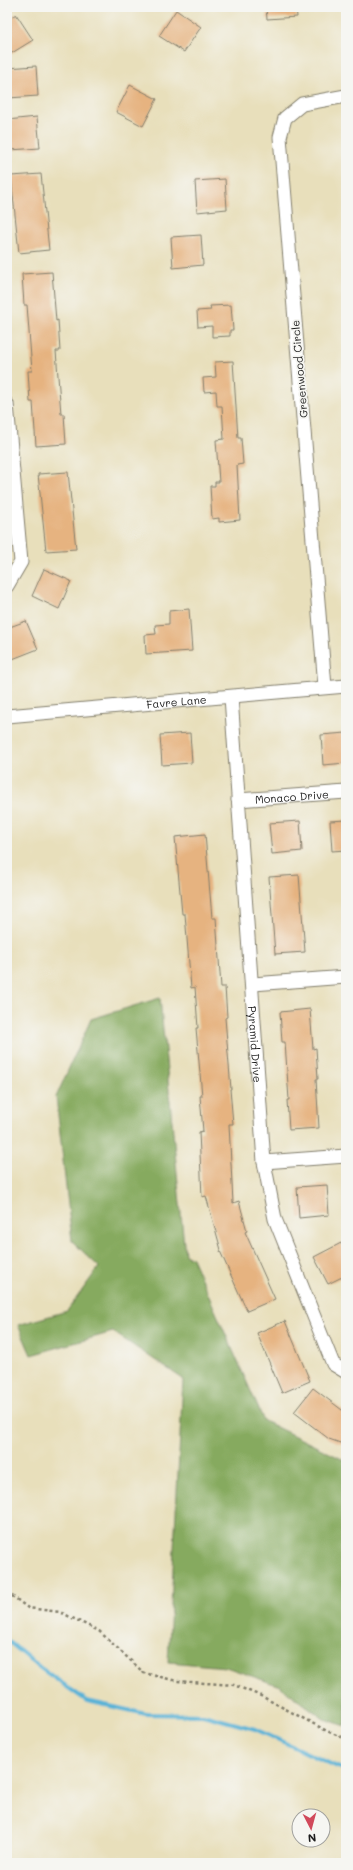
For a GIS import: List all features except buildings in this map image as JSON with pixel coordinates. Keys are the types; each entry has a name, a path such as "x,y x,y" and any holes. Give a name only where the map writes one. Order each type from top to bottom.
{"street":[{"name":"Greenwood Circle","path":"325,687 280,137 285,118 302,104 346,96"},
{"path":"7,404 21,562 8,585"},
{"name":"Favre Lane","path":"7,716 346,686"},
{"name":"Pyramid Drive","path":"231,697 253,984 264,1162 275,1219 333,1364 346,1372"},
{"name":"Monaco Drive","path":"238,800 346,792"},
{"path":"253,984 346,977"},
{"path":"264,1162 346,1156"}],"path":[{"path":"7,1592 28,1608 60,1612 99,1631 144,1673 177,1681 234,1685 261,1696 327,1731 346,1739"}],"green space":[{"path":"160,998 185,1255 192,1258 264,1421 346,1461 346,1726 324,1719 280,1686 226,1667 168,1662 183,1379 113,1332 31,1355 18,1325 67,1311 99,1267 72,1241 56,1097 91,1019"}],"waterway":[{"path":"7,1640 39,1667 87,1701 146,1714 203,1715 255,1729 346,1771"}]}
